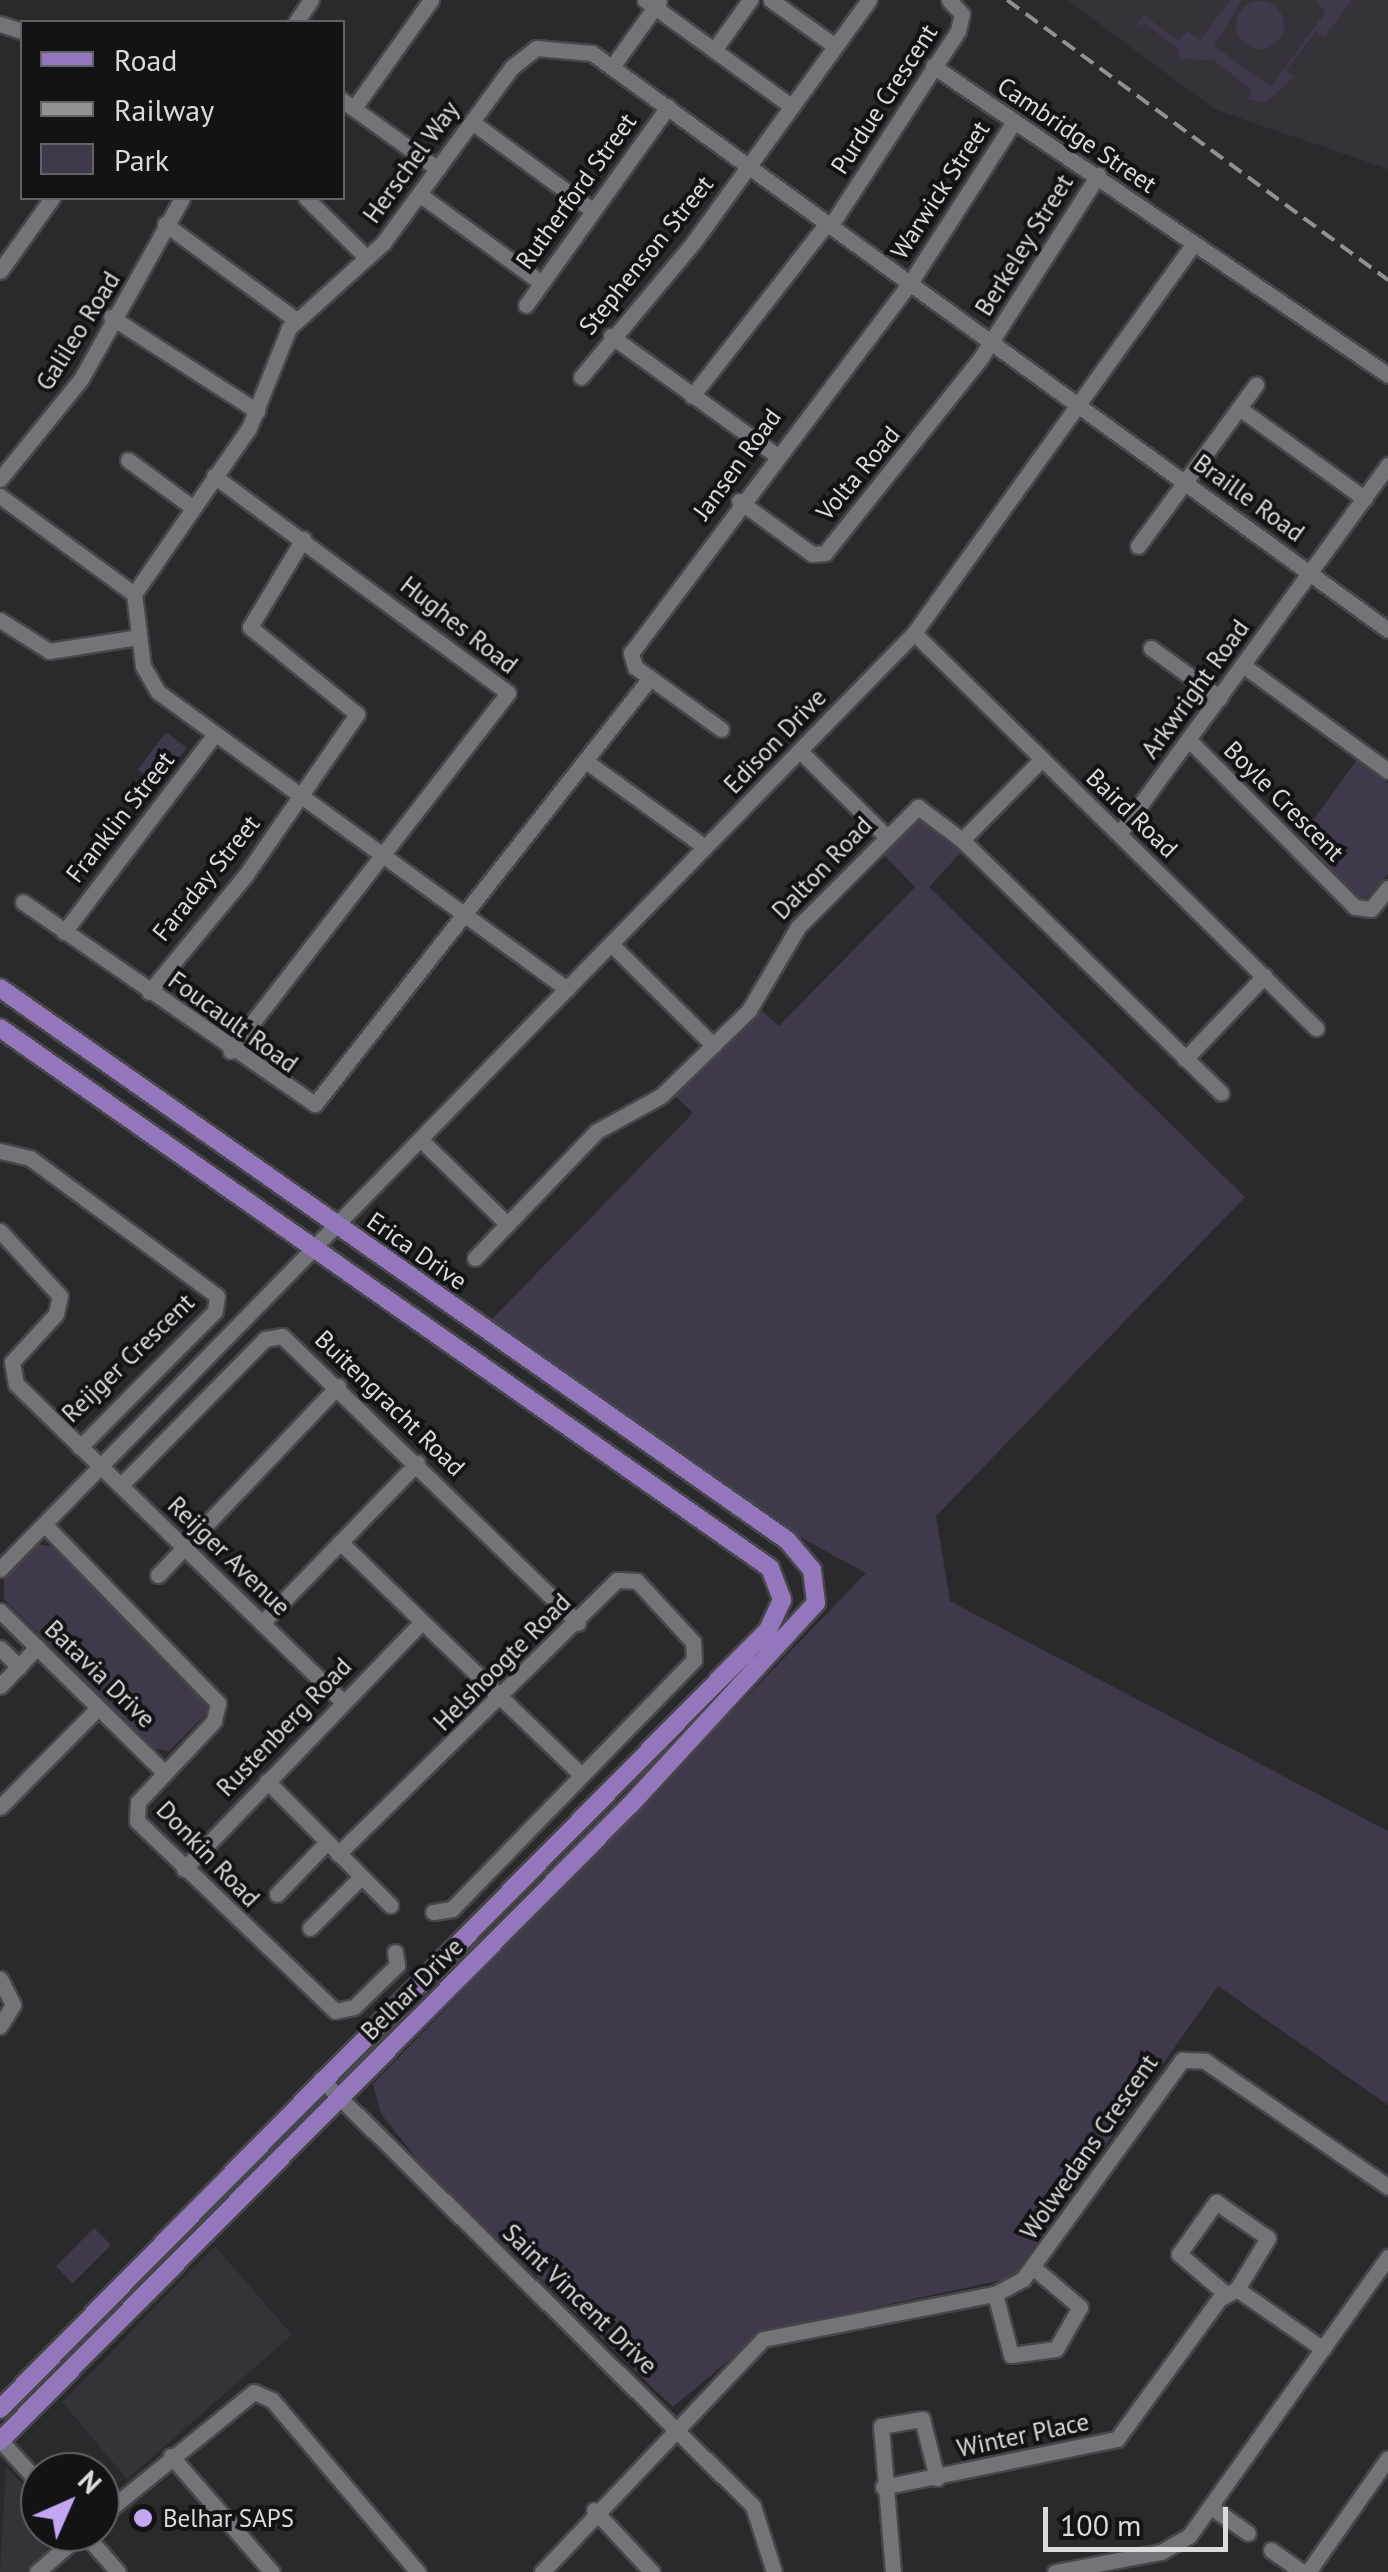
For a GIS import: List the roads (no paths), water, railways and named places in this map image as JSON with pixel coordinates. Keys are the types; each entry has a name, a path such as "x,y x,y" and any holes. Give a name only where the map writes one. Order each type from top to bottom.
{"main road":[{"name":"Erica Drive","path":"0,988 804,1556"},
{"path":"0,1028 316,1246"},
{"name":"Belhar Drive","path":"0,2409 768,1630 782,1600 770,1568 316,1246"},
{"name":"Belhar Drive","path":"0,2440 807,1620 816,1602 804,1556"}],"street":[{"path":"431,0 348,104 438,169"},
{"path":"714,50 750,0"},
{"path":"770,0 836,46"},
{"path":"751,167 869,0"},
{"name":"Purdue Crescent","path":"692,396 829,224 962,22 949,0"},
{"path":"612,67 654,2 791,106"},
{"name":"Herschel Way","path":"134,594 256,411 296,319 366,257 536,48 575,46 612,67 1080,406"},
{"name":"Cambridge Street","path":"933,66 1012,124 1098,175 1193,245 1388,375"},
{"name":"Rutherford Street","path":"526,305 668,107"},
{"path":"472,122 592,211"},
{"name":"Warwick Street","path":"910,283 1012,124"},
{"name":"Stephenson Street","path":"581,377 751,167"},
{"name":"Berkeley Street","path":"992,342 1098,175"},
{"path":"419,194 540,282"},
{"path":"0,271 51,200"},
{"name":"Galileo Road","path":"0,479 81,379 112,317 181,200"},
{"path":"309,200 344,225 366,257"},
{"path":"165,224 296,319"},
{"name":"Edison Drive","path":"0,1569 914,633 1193,245"},
{"name":"Jansen Road","path":"650,678 631,652 774,453 910,283"},
{"path":"112,317 256,411"},
{"path":"611,336 774,453"},
{"name":"Volta Road","path":"739,501 812,554 826,553 992,342"},
{"path":"1138,546 1256,385"},
{"name":"Braille Road","path":"1080,406 1388,630"},
{"path":"1239,408 1364,499"},
{"path":"128,460 192,507"},
{"name":"Arkwright Road","path":"1119,834 1388,465"},
{"name":"Hughes Road","path":"214,476 508,693 384,855"},
{"path":"0,496 134,594 138,637 154,688 567,989"},
{"name":"Faraday Street","path":"149,992 303,796 356,709 248,620 303,539"},
{"path":"0,620 49,651 138,637"},
{"name":"Baird Road","path":"914,633 1316,1028"},
{"path":"1151,648 1220,698"},
{"path":"1244,666 1388,772"},
{"path":"466,914 650,678 720,728"},
{"name":"Franklin Street","path":"64,932 215,734"},
{"name":"Boyle Crescent","path":"1190,740 1355,907 1371,909 1388,888"},
{"path":"800,751 886,836"},
{"path":"962,840 1042,759"},
{"path":"587,762 706,847"},
{"name":"Dalton Road","path":"475,1258 597,1131 662,1096 713,1045 759,998 798,927 886,836 923,807 962,840 1220,1093"},
{"path":"230,1050 384,855"},
{"name":"Foucault Road","path":"22,902 305,1104 318,1102 466,914"},
{"path":"611,944 713,1045"},
{"path":"1186,1059 1264,976"},
{"path":"420,1139 507,1224"},
{"name":"Reijger Crescent","path":"0,1151 30,1158 217,1296 215,1311 80,1446 12,1376 60,1296 0,1230"},
{"name":"Buitengracht Road","path":"121,1484 269,1336 284,1337 578,1622"},
{"path":"158,1575 338,1386"},
{"name":"Reijger Avenue","path":"80,1446 342,1701"},
{"path":"262,1623 416,1464"},
{"name":"Donkin Road","path":"44,1524 214,1693 214,1721 165,1773 135,1817 184,1869 335,2011 354,2007 396,1965 395,1952"},
{"path":"340,1542 582,1775"},
{"name":"Helshoogte Road","path":"277,1894 501,1699 626,1578 696,1651"},
{"name":"Batavia Drive","path":"0,1611 165,1773"},
{"name":"Rustenberg Road","path":"184,1869 422,1622"},
{"path":"0,1686 37,1647"},
{"name":"Batavia Drive","path":"0,1648 19,1666"},
{"name":"Belhar Drive","path":"432,1912 452,1910 696,1651"},
{"path":"0,1807 98,1708"},
{"path":"267,1781 390,1905"},
{"path":"310,1928 361,1878"},
{"path":"0,1979 13,2005 0,2026"},
{"name":"Wolwedans Crescent","path":"542,2572 594,2510 762,2339 995,2294 1034,2268 1190,2057 1388,2187"},
{"name":"Saint Vincent Drive","path":"322,2079 753,2506 774,2572"},
{"name":"Winter Place","path":"884,2487 1117,2438 1232,2291 1268,2238 1216,2202 1179,2254 1232,2291 1323,2350"},
{"path":"1055,2572 1147,2564 1181,2544 1382,2276 1388,2257"},
{"name":"Wolwedans Crescent","path":"995,2294 1011,2355 1056,2349 1080,2307 1034,2268"},
{"path":"120,2500 246,2393 262,2394 418,2572"},
{"name":"Winter Place","path":"893,2572 878,2435 892,2419 926,2424 937,2478"},
{"path":"0,2440 20,2462"},
{"path":"171,2456 272,2572"},
{"path":"1271,2550 1305,2572 1388,2458"},
{"path":"1211,2507 1248,2533"},
{"path":"594,2510 652,2572"},
{"path":"37,2572 60,2552"},
{"path":"100,2552 118,2572"}],"railway":[{"path":"1007,0 1388,280"}],"place":[{"name":"Belhar SAPS","path":"143,2518"}]}
